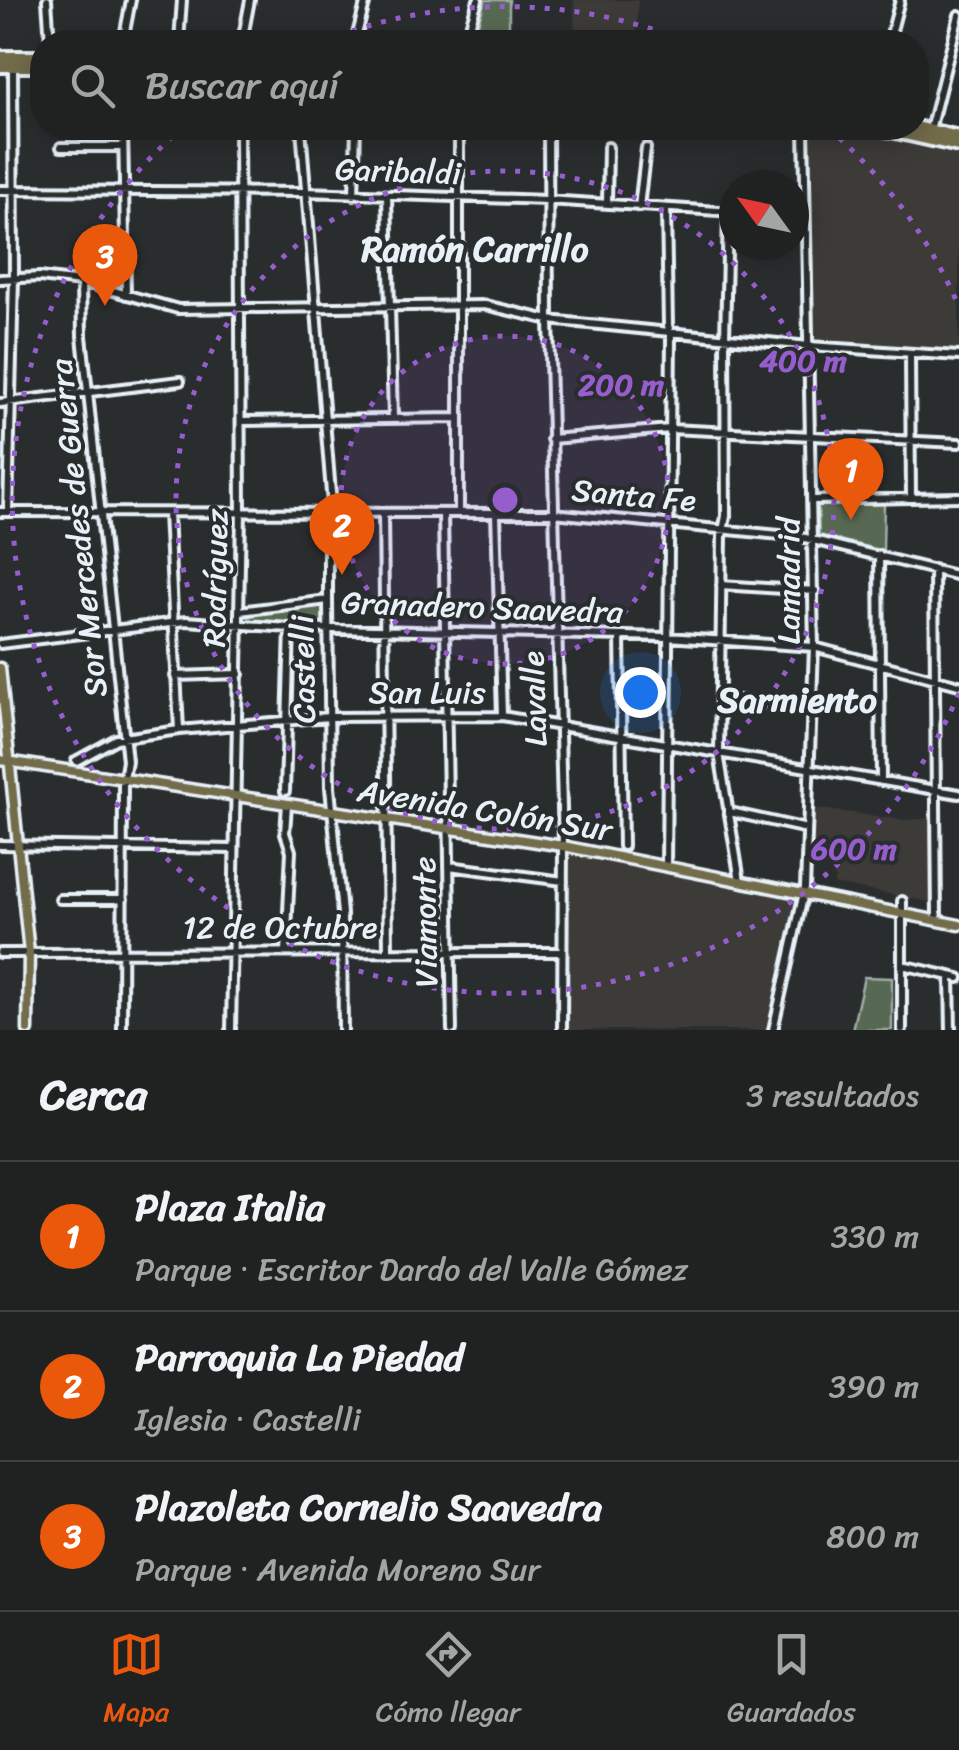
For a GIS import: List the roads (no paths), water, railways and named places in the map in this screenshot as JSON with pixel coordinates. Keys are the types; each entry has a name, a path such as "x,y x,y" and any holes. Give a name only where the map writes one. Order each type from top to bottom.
{"highway":[{"path":"0,57 30,57"},
{"path":"0,66 30,66"},
{"path":"930,130 959,137"},
{"path":"929,139 959,146"}],"main road":[{"path":"0,668 28,953 28,1030"},
{"name":"Avenida Colón Sur","path":"0,760 563,846 959,925"}],"street":[{"path":"46,0 49,30"},
{"path":"125,30 131,0"},
{"path":"180,30 182,0"},
{"path":"244,30 250,0"},
{"path":"359,30 366,0"},
{"path":"469,30 478,0"},
{"path":"893,30 900,0"},
{"path":"930,130 959,15"},
{"path":"4,512 4,402 14,278 13,66"},
{"path":"123,140 126,295"},
{"name":"Rodríguez","path":"231,1030 242,512 239,140"},
{"name":"Castelli","path":"302,140 330,512 329,717 332,811 340,878 343,1030"},
{"path":"354,195 356,140"},
{"path":"458,513 459,140"},
{"name":"Lavalle","path":"548,140 548,320 563,846 562,1030"},
{"name":"Lamadrid","path":"804,140 804,170"},
{"path":"61,148 123,147"},
{"path":"607,204 608,147"},
{"path":"639,206 646,148"},
{"name":"Garibaldi","path":"0,190 305,192 548,200 719,211"},
{"path":"387,196 393,418"},
{"path":"666,208 670,332 666,866"},
{"path":"728,260 719,753 740,881"},
{"name":"Lamadrid","path":"772,1030 805,882 815,591 806,260"},
{"path":"0,279 81,282 178,309 492,306 548,320 809,346 959,356"},
{"name":"Sor Mercedes de Guerra","path":"81,282 82,336 127,768 122,1030"},
{"path":"910,354 911,498"},
{"path":"4,402 180,381"},
{"path":"241,421 457,418"},
{"path":"552,439 670,429 959,443"},
{"path":"812,500 959,497"},
{"name":"Santa Fe","path":"4,512 553,513 814,539 959,576"},
{"path":"168,513 179,730"},
{"path":"383,513 388,952"},
{"name":"Viamonte","path":"443,513 452,1030"},
{"path":"496,513 502,716"},
{"path":"879,555 881,780"},
{"path":"934,570 937,920"},
{"path":"721,585 815,591"},
{"name":"Granadero Saavedra","path":"240,612 328,600"},
{"name":"Granadero Saavedra","path":"0,644 171,622 667,637 814,647 959,685"},
{"path":"285,792 290,628"},
{"path":"620,636 623,846"},
{"path":"175,676 238,674"},
{"path":"721,698 810,709"},
{"name":"San Luis","path":"76,761 111,741 179,730 329,717 502,716 959,794"},
{"path":"286,952 290,851 285,833 287,804"},
{"path":"730,812 807,829"},
{"path":"0,846 232,849"},
{"path":"449,866 562,880"},
{"path":"60,898 123,899"},
{"path":"902,900 902,1030"},
{"name":"12 de Octubre","path":"0,953 561,952"},
{"path":"902,966 955,977 951,1030"}],"place":[{"name":"Plazoleta Cornelio Saavedra","path":"105,306"},
{"name":"Plaza Italia","path":"851,520"},
{"name":"Parroquia La Piedad","path":"342,575"}],"district":[{"name":"Ramón Carrillo","path":"475,249"},
{"name":"Sarmiento","path":"797,700"}]}
